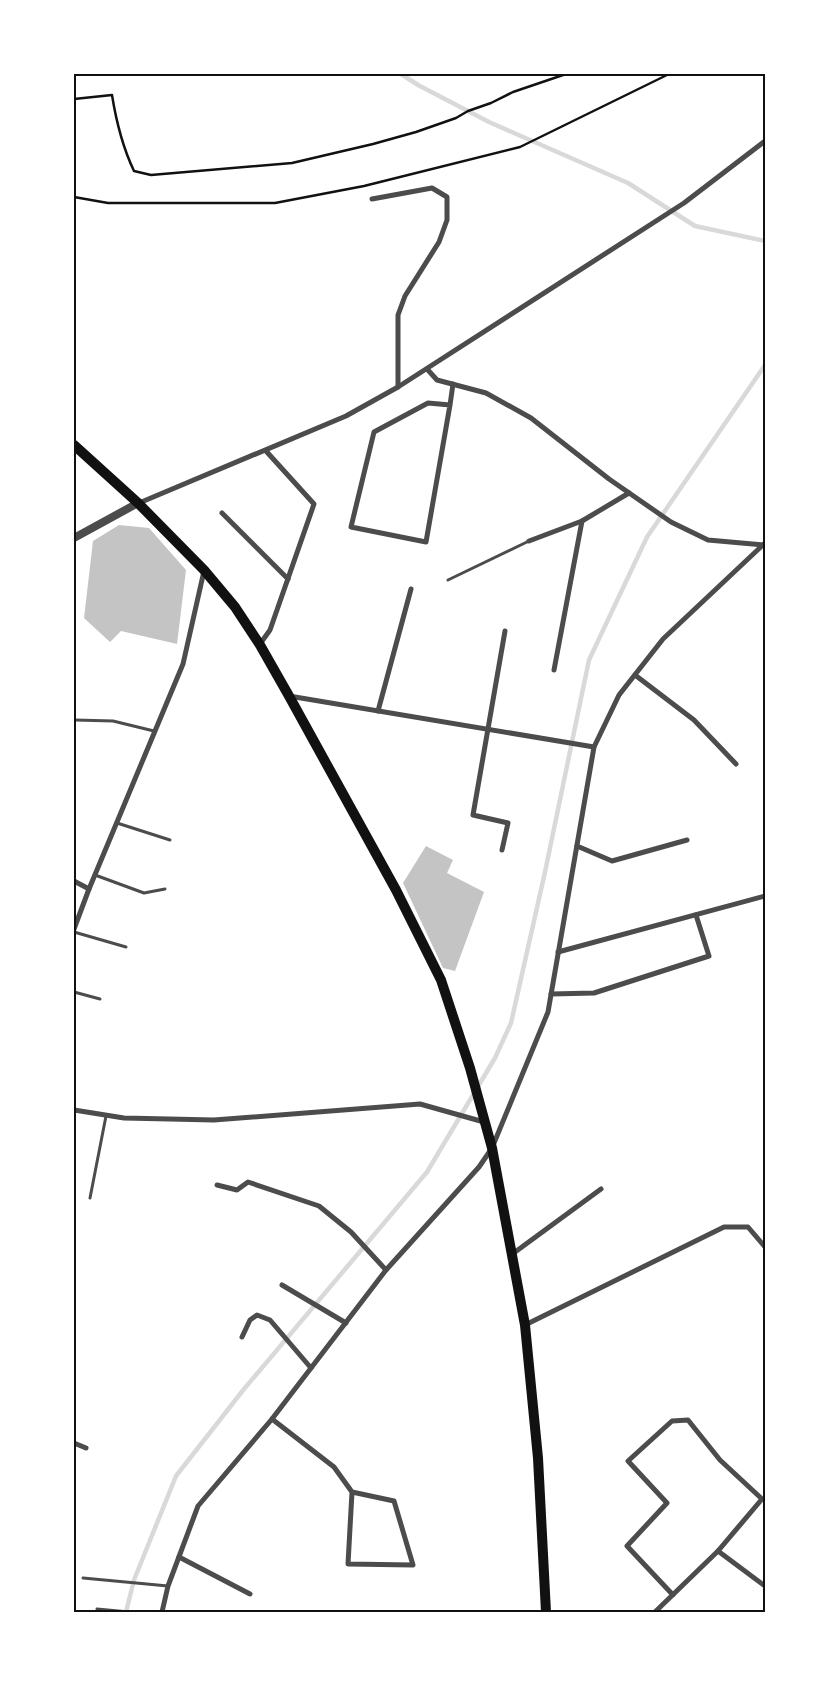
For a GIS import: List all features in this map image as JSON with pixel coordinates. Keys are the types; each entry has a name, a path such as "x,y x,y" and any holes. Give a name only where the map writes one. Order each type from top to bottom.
{"main road":[{"path":"74,445 138,503 204,570 235,607 260,645 289,696 396,890 441,980 470,1068 492,1148 525,1325 538,1458 546,1612"}],"street":[{"path":"74,538 138,503 346,416 398,387 684,203 765,141"},
{"path":"372,199 432,188 448,197 447,220 439,242 405,296 398,315 398,387"},
{"path":"427,369 437,380 486,392 531,418 629,493 671,522 708,540 764,544"},
{"path":"450,405 428,403 374,432 351,527 426,542 450,405 453,384"},
{"path":"260,645 270,630 314,504 266,451"},
{"path":"529,542 582,521 629,493"},
{"path":"222,513 288,579"},
{"path":"554,670 582,521"},
{"path":"162,1612 168,1586 198,1506 272,1418 386,1270 479,1168 492,1148 548,1012 594,747 619,695 663,639 764,544"},
{"path":"74,930 116,823 183,664 204,570"},
{"path":"378,711 411,589"},
{"path":"502,850 508,823 473,815 505,631"},
{"path":"635,675 694,720 736,764"},
{"path":"289,696 594,747"},
{"path":"577,846 612,860 687,840"},
{"path":"74,881 89,889"},
{"path":"558,952 765,896"},
{"path":"551,994 594,992 709,956 696,915"},
{"path":"74,1110 124,1118 214,1120 420,1104 484,1122"},
{"path":"217,1185 237,1190 248,1182 319,1206 352,1232 386,1270"},
{"path":"511,1255 601,1189"},
{"path":"525,1325 724,1227 748,1227 765,1246"},
{"path":"282,1285 346,1323"},
{"path":"242,1337 250,1320 258,1315 270,1320 311,1368"},
{"path":"272,1418 334,1467 352,1492 348,1564 413,1565 394,1501 352,1492"},
{"path":"655,1612 673,1595 718,1550 762,1499 720,1460 688,1420 672,1421 628,1461 667,1503 626,1546 673,1595"},
{"path":"74,1450 76,1444 86,1448"},
{"path":"718,1550 765,1586"},
{"path":"179,1557 250,1594"}],"lane":[{"path":"448,580 529,542"},
{"path":"75,720 113,721 155,731"},
{"path":"116,823 170,840"},
{"path":"95,875 144,893 165,889"},
{"path":"74,930 126,947"},
{"path":"74,992 100,999"},
{"path":"90,1198 106,1115"},
{"path":"83,1578 168,1586"},
{"path":"97,1609 129,1612"}],"path":[{"path":"74,99 112,96 115,113 134,171 151,175 292,163 364,146 416,132 456,118 514,92 566,74"},
{"path":"74,197 108,203 275,203 364,186 520,147 669,74"}],"building":[{"path":"119,525 149,528 186,570 177,644 121,631 110,642 84,618 93,541"},
{"path":"426,846 453,860 447,873 484,892 455,971 443,968 403,883"}],"waterway":[{"path":"401,74 418,85 489,122 628,183 695,226 765,241"},
{"path":"126,1612 134,1580 176,1476 244,1389 427,1172 495,1058 511,1023 545,872 589,660 647,537 765,365"}]}
